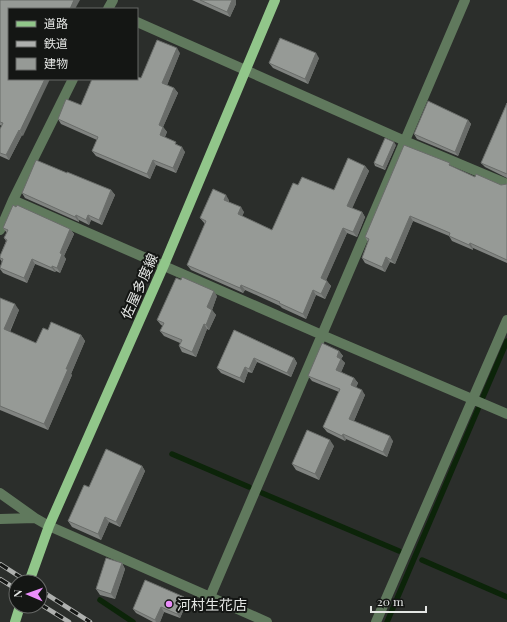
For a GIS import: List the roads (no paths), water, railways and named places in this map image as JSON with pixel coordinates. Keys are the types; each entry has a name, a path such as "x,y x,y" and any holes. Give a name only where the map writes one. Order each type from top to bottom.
{"main road":[{"name":"佐屋多度線","path":"32,574 49,526 164,265 275,0"}],"street":[{"path":"210,597 465,0"},
{"path":"138,22 405,141 507,184"},
{"path":"0,230 13,200 73,80"},
{"path":"13,200 507,414"},
{"path":"376,622 507,320"},
{"path":"0,493 49,526 267,622"},
{"path":"0,519 35,518"}],"waterway":[{"path":"483,397 507,341"},
{"path":"387,622 478,409"},
{"path":"172,454 249,487"},
{"path":"262,493 399,551"},
{"path":"422,560 507,597"},
{"path":"100,600 133,622"}],"railway":[{"path":"0,564 16,574"},
{"path":"0,579 8,584"},
{"path":"48,595 90,622"},
{"path":"48,609 69,622"}],"place":[{"name":"河村生花店","path":"169,604"}]}
